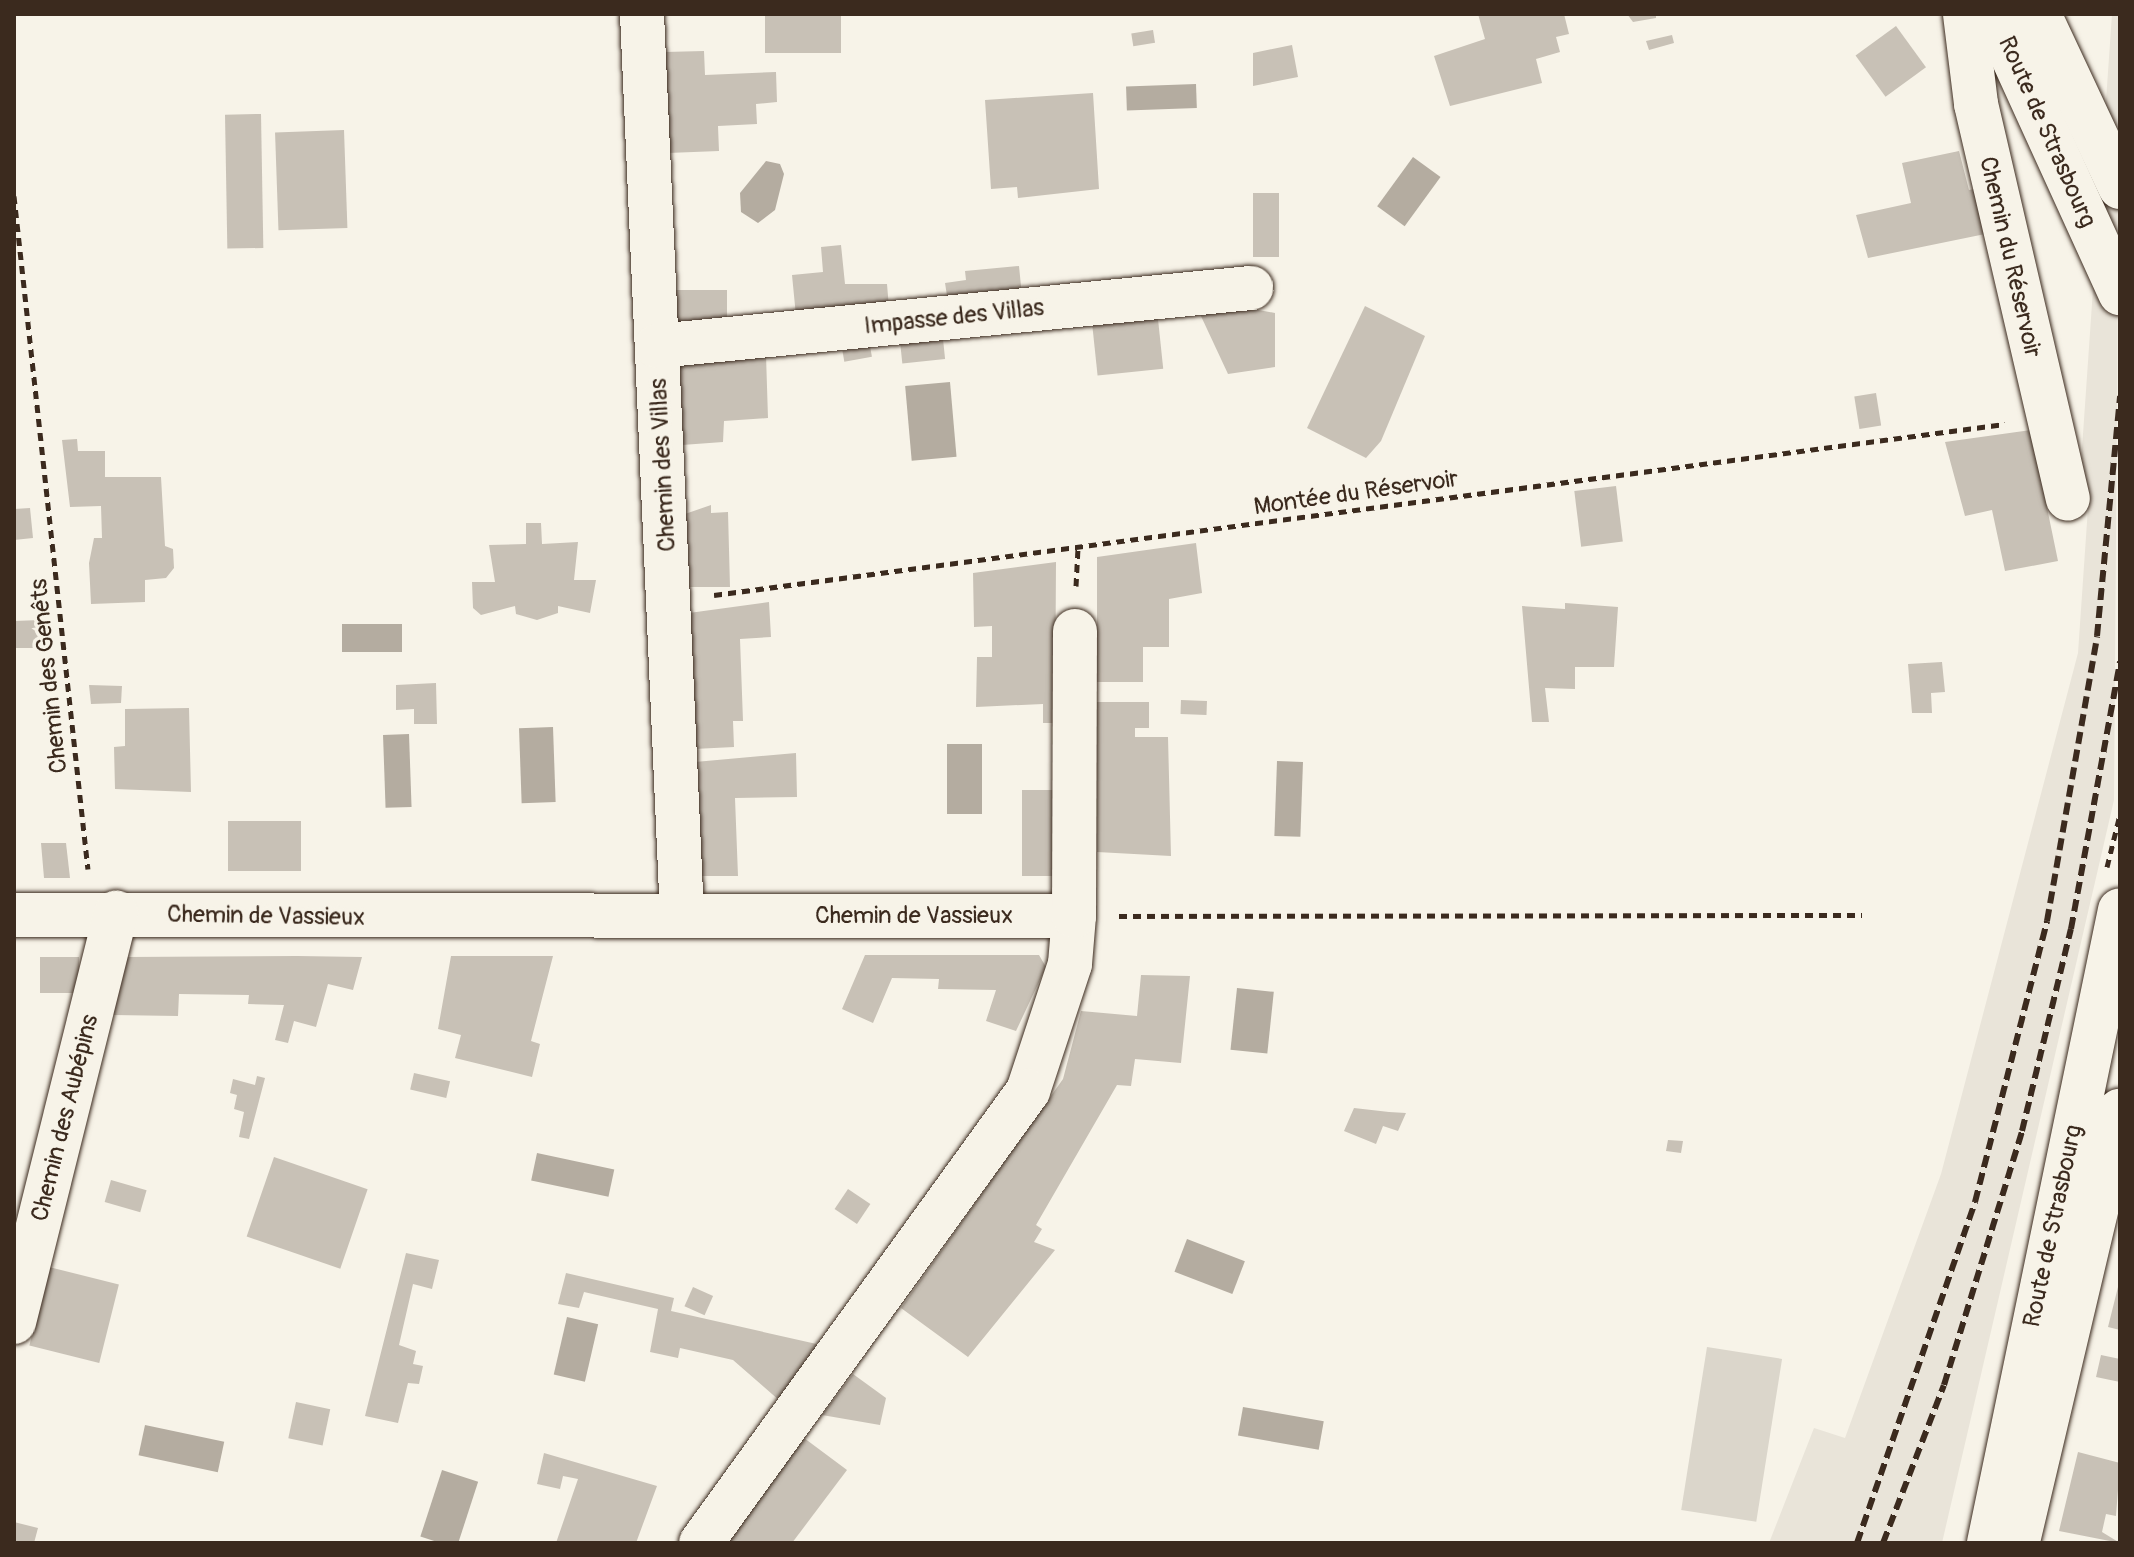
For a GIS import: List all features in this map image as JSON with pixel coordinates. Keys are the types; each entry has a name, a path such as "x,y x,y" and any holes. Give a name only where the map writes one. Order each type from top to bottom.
{"street":[{"name":"Chemin des Villas","path":"642,14 682,916"},
{"name":"Chemin du Réservoir","path":"1965,14 1976,104 2068,498"},
{"name":"Route de Strasbourg","path":"1993,14 2120,293"},
{"name":"Route de Strasbourg","path":"2039,14 2120,187"},
{"name":"Impasse des Villas","path":"657,346 1251,288"},
{"path":"701,1543 1028,1091 1070,964 1074,916 1075,631"},
{"name":"Route de Strasbourg","path":"1989,1543 2120,910"},
{"name":"Chemin des Aubépins","path":"14,1322 104,914"},
{"name":"Chemin de Vassieux","path":"14,915 1074,916"},
{"name":"Route de Strasbourg","path":"2017,1543 2120,1111"}],"path":[{"name":"Chemin des Genêts","path":"14,196 104,914"},
{"name":"Montée du Réservoir","path":"670,601 2047,418"},
{"path":"1074,916 1862,915"}],"shaded area":[{"path":"2112,14 2120,14 2114,800 1942,1543 1769,1543 1814,1428 1845,1438 1941,1174 2078,653 2089,493 2079,492"},
{"path":"1196,84 1197,108 1127,110 1126,86"},
{"path":"1413,157 1441,177 1405,226 1377,206"},
{"path":"766,161 780,164 784,174 775,210 758,223 741,212 740,193"},
{"path":"950,382 957,457 912,461 905,386"},
{"path":"342,624 402,624 402,652 342,652"},
{"path":"553,727 556,802 522,803 519,728"},
{"path":"409,734 412,807 386,808 383,735"},
{"path":"947,744 982,744 982,814 947,814"},
{"path":"1277,761 1303,762 1300,837 1274,836"},
{"path":"1237,988 1274,992 1267,1054 1231,1050"},
{"path":"537,1153 614,1169 608,1197 531,1180"},
{"path":"1187,1239 1245,1261 1232,1294 1174,1272"},
{"path":"567,1317 598,1324 585,1382 554,1374"},
{"path":"1707,1347 1782,1359 1756,1522 1681,1510"},
{"path":"1243,1407 1324,1421 1319,1450 1238,1436"},
{"path":"145,1425 224,1442 218,1472 139,1455"},
{"path":"442,1470 478,1482 458,1543 440,1543 420,1537"}],"building":[{"path":"765,14 841,14 841,53 765,53"},
{"path":"1478,14 1564,14 1569,34 1556,37 1560,52 1536,59 1542,83 1450,106 1434,56 1485,39"},
{"path":"1627,14 1656,14 1656,18 1633,22"},
{"path":"1896,26 1926,67 1886,97 1856,55"},
{"path":"1153,30 1155,43 1133,46 1131,33"},
{"path":"1672,35 1674,43 1649,50 1646,41"},
{"path":"1292,45 1298,77 1253,86 1253,53"},
{"path":"704,51 705,75 776,72 777,102 756,104 757,124 718,126 719,151 668,153 665,52"},
{"path":"1093,93 1099,189 1018,198 1017,187 991,189 985,100"},
{"path":"261,114 263,248 227,249 225,115"},
{"path":"344,130 347,228 278,230 275,132"},
{"path":"1959,151 1969,190 1979,188 1990,233 1868,258 1856,215 1911,203 1902,163"},
{"path":"1253,193 1279,193 1279,257 1253,257"},
{"path":"841,245 845,284 887,284 889,308 796,316 792,275 823,272 821,247"},
{"path":"1019,266 1022,296 948,302 945,283 966,280 965,271"},
{"path":"673,290 727,290 727,324 673,324"},
{"path":"1365,306 1425,336 1381,441 1366,458 1307,428"},
{"path":"1253,309 1275,313 1275,367 1228,374 1200,314"},
{"path":"1158,319 1163,369 1098,376 1092,326"},
{"path":"943,339 945,359 902,363 900,343"},
{"path":"870,346 872,357 844,362 842,351"},
{"path":"766,355 768,418 724,421 723,442 682,445 678,363"},
{"path":"1876,393 1881,426 1859,429 1854,396"},
{"path":"2031,430 2058,561 2005,571 1992,510 1965,516 1945,442"},
{"path":"77,439 78,451 105,451 105,477 161,477 165,546 173,549 174,568 166,578 145,580 145,602 91,604 89,563 94,538 102,538 101,506 70,507 62,440"},
{"path":"1616,486 1623,542 1581,547 1574,491"},
{"path":"711,505 711,513 728,512 730,587 688,587 685,514"},
{"path":"30,508 33,538 14,540 14,509"},
{"path":"526,523 541,523 542,544 578,542 574,580 596,580 590,613 558,606 558,613 537,620 516,614 515,606 481,615 473,608 472,582 495,582 489,545 526,544"},
{"path":"1196,543 1202,593 1169,599 1169,647 1143,647 1143,682 1097,682 1097,557"},
{"path":"1056,562 1055,723 1043,723 1043,704 976,707 977,657 992,657 992,626 974,627 973,573"},
{"path":"769,602 771,637 740,639 743,721 733,721 734,747 694,749 689,613"},
{"path":"1565,603 1618,607 1614,667 1575,667 1575,689 1545,688 1549,722 1532,722 1522,606 1565,609"},
{"path":"41,620 45,648 14,648 14,621"},
{"path":"1942,662 1945,692 1931,693 1932,713 1912,713 1908,664"},
{"path":"436,683 437,724 414,724 414,709 396,710 396,685"},
{"path":"89,685 122,686 121,703 91,704"},
{"path":"1181,700 1207,701 1206,715 1181,714"},
{"path":"1097,702 1149,702 1149,728 1135,728 1135,737 1168,737 1171,856 1097,852"},
{"path":"189,708 191,792 115,789 114,747 125,746 125,709"},
{"path":"796,753 797,797 735,798 738,876 700,876 695,762"},
{"path":"1022,790 1055,790 1055,876 1022,876"},
{"path":"228,821 301,821 301,871 228,871"},
{"path":"41,843 66,843 70,878 44,878"},
{"path":"865,955 1039,955 1046,967 1016,1031 986,1021 996,990 938,989 939,979 892,978 873,1023 842,1009"},
{"path":"451,956 553,956 531,1041 540,1044 532,1077 455,1058 461,1035 438,1029"},
{"path":"40,957 79,957 79,993 40,993"},
{"path":"127,957 362,957 353,990 328,984 316,1027 294,1021 288,1043 275,1040 284,1005 248,1004 249,995 179,994 178,1016 113,1015"},
{"path":"1141,975 1190,976 1181,1063 1135,1059 1131,1086 1117,1085 1036,1225 1042,1229 1034,1242 1055,1250 968,1357 901,1308 1063,1079 1081,1011 1137,1016"},
{"path":"414,1073 450,1081 446,1098 410,1090"},
{"path":"257,1076 265,1078 249,1139 239,1137 244,1112 234,1109 237,1095 230,1093 233,1079 255,1085"},
{"path":"1354,1108 1406,1113 1398,1131 1383,1126 1376,1144 1344,1131"},
{"path":"1668,1140 1683,1141 1681,1153 1666,1151"},
{"path":"274,1157 368,1189 340,1269 247,1236"},
{"path":"111,1180 147,1190 140,1212 105,1202"},
{"path":"848,1189 870,1204 857,1224 835,1209"},
{"path":"406,1253 439,1260 432,1289 413,1284 399,1345 416,1351 413,1364 423,1366 419,1384 408,1383 398,1423 365,1416"},
{"path":"49,1267 119,1284 99,1363 29,1346"},
{"path":"566,1273 674,1298 671,1311 821,1345 780,1401 733,1360 680,1348 678,1358 650,1352 658,1309 584,1292 579,1308 558,1304"},
{"path":"2120,1283 2120,1330 2108,1327"},
{"path":"693,1287 713,1296 705,1315 684,1306"},
{"path":"2101,1355 2120,1359 2120,1382 2096,1377"},
{"path":"853,1374 886,1398 880,1425 822,1415"},
{"path":"296,1402 330,1409 323,1445 288,1438"},
{"path":"804,1438 847,1470 792,1543 726,1543"},
{"path":"2078,1452 2120,1463 2116,1516 2106,1514 2102,1532 2120,1543 2059,1531"},
{"path":"544,1453 657,1486 636,1543 556,1543 578,1479 563,1476 560,1489 537,1484"},
{"path":"14,1522 38,1528 34,1543 14,1543"}],"railway":[{"path":"1857,1543 1975,1202 2047,921 2097,636 2120,396"},
{"path":"1883,1543 1944,1385 2022,1131 2071,929 2120,661"}]}
